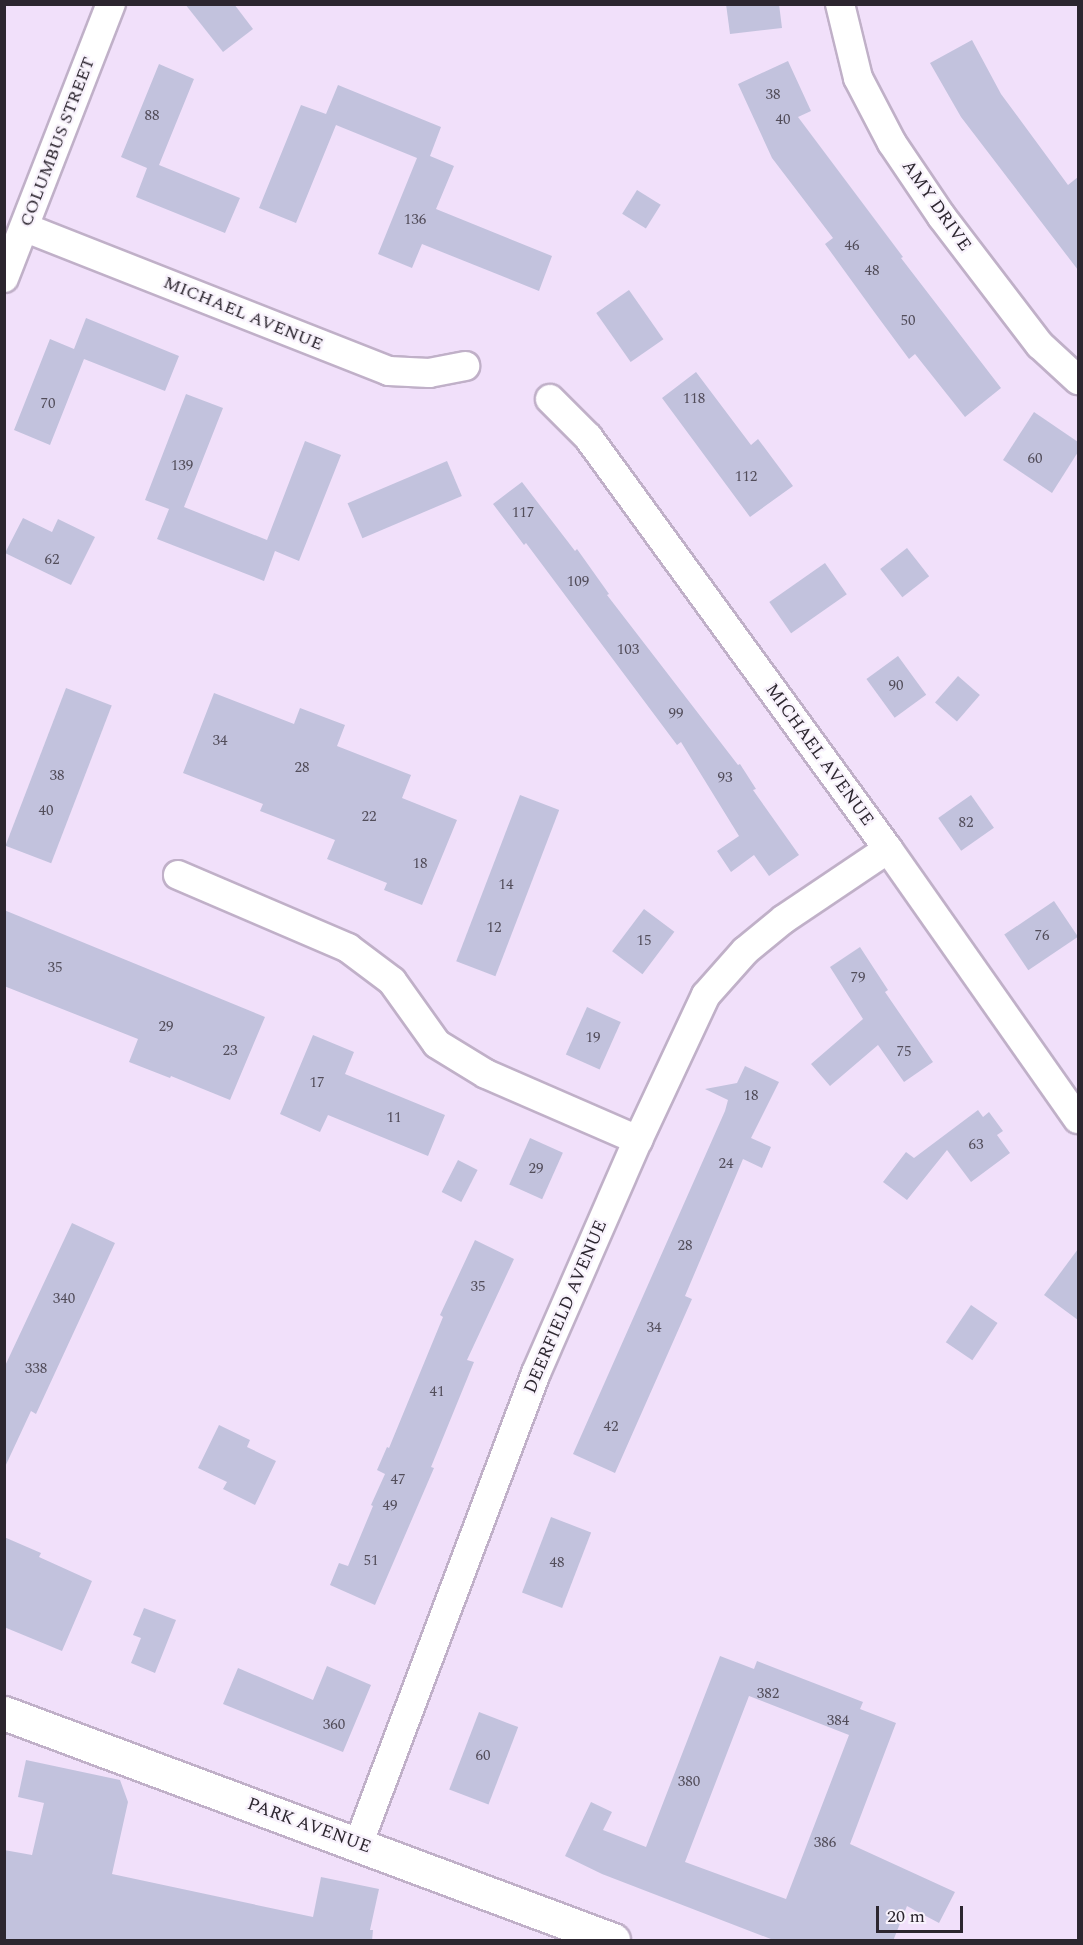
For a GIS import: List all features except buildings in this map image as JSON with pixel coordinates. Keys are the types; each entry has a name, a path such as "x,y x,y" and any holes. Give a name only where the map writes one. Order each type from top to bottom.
{"street":[{"name":"COLUMBUS STREET","path":"4,279 26,228 111,4"},
{"name":"AMY DRIVE","path":"840,4 858,78 892,143 942,217 1040,345 1078,380"},
{"name":"MICHAEL AVENUE","path":"26,228 389,371 429,374 465,366"},
{"name":"MICHAEL AVENUE","path":"550,399 588,437 888,849 1078,1119"},
{"name":"DEERFIELD AVENUE","path":"358,1845 536,1373 638,1140 706,995 745,951 784,919 888,849"},
{"path":"178,875 348,948 392,981 437,1044 486,1074 638,1140"},
{"name":"PARK AVENUE","path":"4,1713 613,1941"}]}
